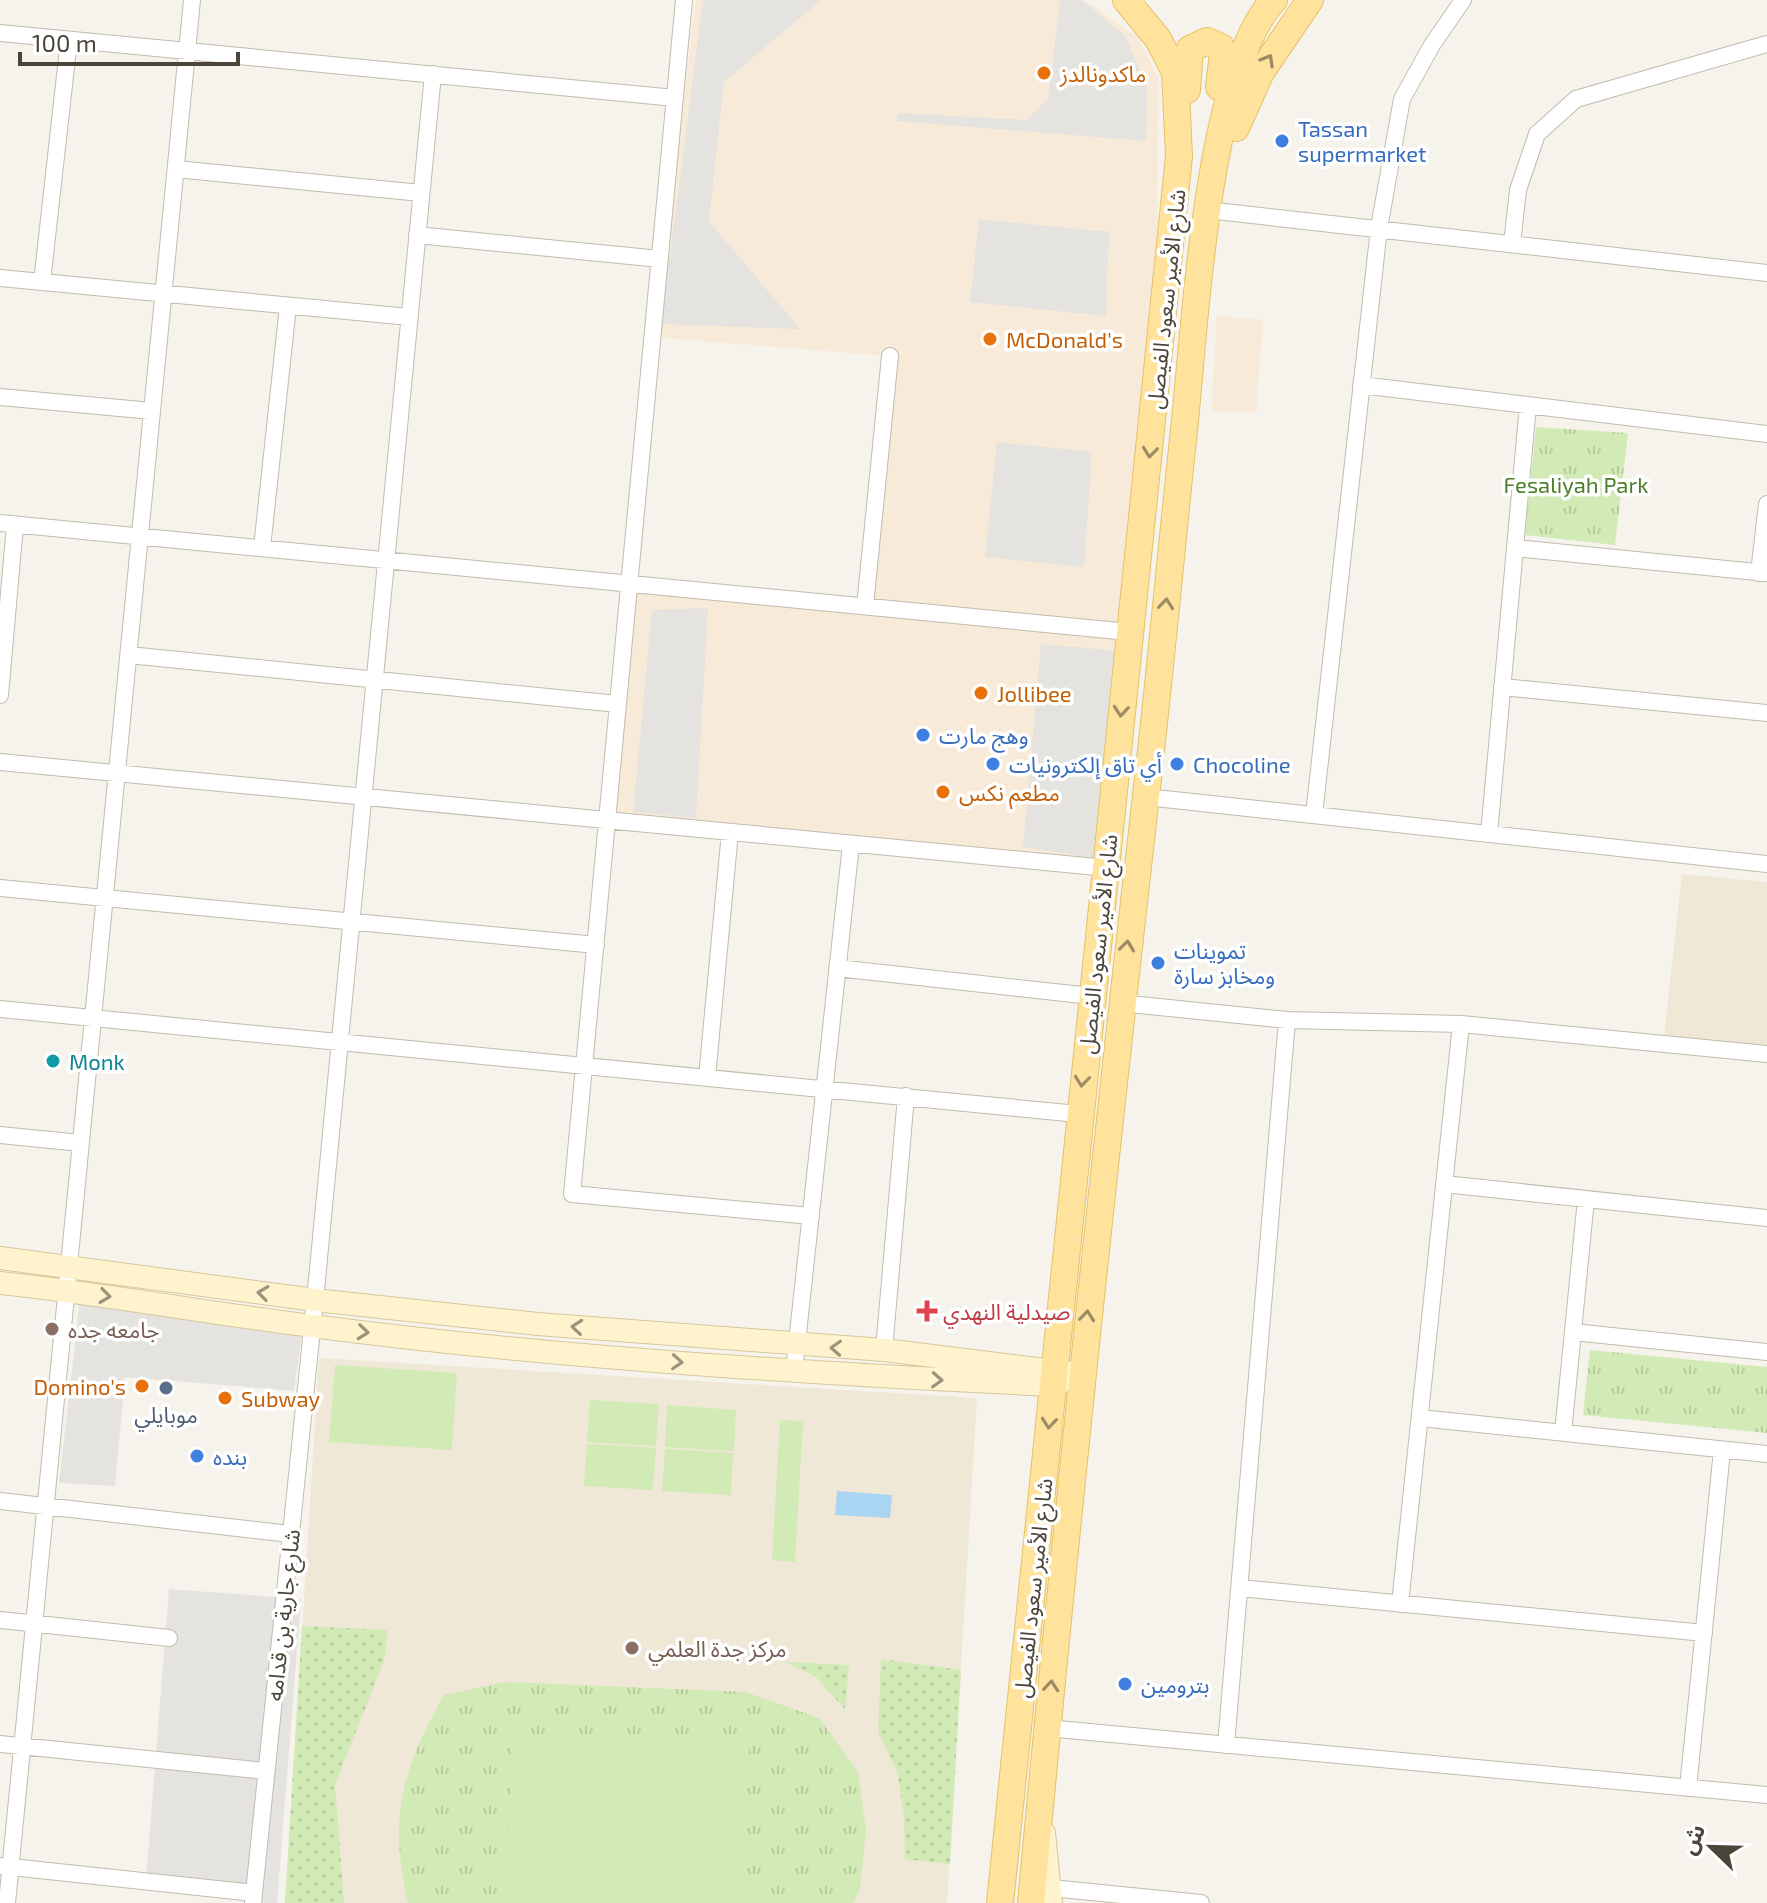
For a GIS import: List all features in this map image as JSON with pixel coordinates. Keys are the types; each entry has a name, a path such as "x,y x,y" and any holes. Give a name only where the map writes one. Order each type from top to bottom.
{"main road":[{"name":"شارع الأمير سعود الفيصل","path":"1044,1898 1041,1799 1078,1114 1107,868 1179,156 1175,72 1158,39 1126,0"},
{"name":"شارع الأمير سعود الفيصل","path":"1000,1903 1009,1806 1063,1377 1120,1003 1146,797 1207,210 1238,64 1262,12 1274,0"},
{"path":"1207,210 1242,110 1261,72 1310,0"},
{"path":"1179,156 1190,49 1207,41 1221,47 1223,53 1207,210"}],"street":[{"path":"7,1903 5,1867 22,1746 46,1507 192,0"},
{"path":"684,0 572,1194 811,1216"},
{"path":"1314,815 1379,228 1402,99 1432,45 1463,0"},
{"path":"0,33 675,98"},
{"path":"42,282 69,40"},
{"path":"1512,244 1518,190 1537,134 1576,99 1767,44"},
{"name":"شارع جارية بن قدامه","path":"254,1898 433,74"},
{"path":"176,169 421,193"},
{"path":"1207,210 1767,273"},
{"path":"417,235 660,259"},
{"path":"0,278 409,317"},
{"path":"262,548 288,306"},
{"path":"865,606 890,356"},
{"path":"1361,385 1767,434"},
{"path":"0,397 152,411"},
{"path":"1489,834 1528,405"},
{"path":"1515,548 1763,573 1767,504"},
{"path":"0,695 8,524 1129,632"},
{"path":"129,655 618,704"},
{"path":"1502,687 1767,713"},
{"path":"0,762 1107,868"},
{"path":"1146,797 1767,864"},
{"path":"707,1077 730,832"},
{"path":"794,1370 851,844"},
{"path":"0,888 596,945"},
{"path":"837,968 1091,996"},
{"path":"1120,1003 1287,1020 1461,1024 1767,1054"},
{"path":"0,1009 1078,1114"},
{"path":"1226,1745 1287,1020"},
{"path":"1400,1604 1461,1024"},
{"path":"884,1350 906,1096"},
{"path":"0,1135 81,1143"},
{"path":"1444,1184 1767,1218"},
{"path":"1563,1433 1586,1199"},
{"path":"0,1258 315,1300 621,1331 795,1346 884,1350 1063,1377"},
{"path":"0,1283 312,1326 621,1357 794,1370 1063,1377"},
{"path":"621,1331 621,1357"},
{"path":"1573,1332 1767,1352"},
{"path":"1420,1418 1767,1454"},
{"path":"1688,1788 1722,1450"},
{"path":"0,1501 290,1534"},
{"path":"1240,1588 1704,1633"},
{"path":"0,1620 169,1638"},
{"path":"1047,1728 1767,1795"},
{"path":"0,1744 266,1771"},
{"path":"986,1903 1009,1806"},
{"path":"5,1867 254,1898"},
{"path":"1044,1898 1201,1903"}],"shaded area":[{"path":"696,0 1084,0 1137,36 1158,77 1157,262 1107,868 607,820 630,584 865,606 889,356 653,337"},
{"path":"703,0 821,0 724,82 709,221 800,329 661,324"},
{"path":"1060,0 1082,0 1126,37 1147,88 1146,141 896,121 898,113 1026,120 1048,99"},
{"path":"979,219 1109,232 1106,316 970,302"},
{"path":"1217,316 1263,320 1256,413 1211,411"},
{"path":"997,442 1092,452 1084,567 985,557"},
{"path":"708,608 696,818 633,812 652,610"},
{"path":"1041,644 1119,651 1096,858 1023,847"},
{"path":"1682,874 1767,882 1767,1046 1664,1036"},
{"path":"80,1300 302,1331 294,1391 125,1377 115,1486 59,1483"},
{"name":"مركز جدة العلمي","path":"319,1358 977,1398 947,1903 285,1903"},
{"path":"169,1589 301,1599 277,1903 246,1903 247,1889 146,1881"}],"green space":[{"name":"Fesaliyah Park","path":"1536,427 1628,433 1615,545 1525,535"},
{"path":"1590,1350 1767,1367 1767,1433 1583,1415"},
{"path":"335,1365 457,1373 452,1450 329,1442"},
{"path":"590,1400 659,1404 656,1446 587,1442"},
{"path":"667,1405 736,1410 734,1451 665,1447"},
{"path":"780,1420 803,1421 795,1562 772,1560"},
{"path":"587,1444 656,1448 653,1490 584,1486"},
{"path":"665,1449 733,1453 731,1495 662,1491"},
{"path":"302,1626 387,1630 385,1658 335,1785 344,1903 285,1903"},
{"path":"881,1659 961,1670 950,1864 905,1859 904,1816 897,1771 878,1732"},
{"path":"785,1662 849,1665 845,1709 815,1676"},
{"path":"505,1682 746,1692 819,1718 858,1772 866,1830 860,1888 854,1903 408,1903 399,1845 400,1819 409,1771 418,1747 444,1695"},
{"path":"514,1734 749,1748 740,1903 504,1892"}],"water":[{"path":"837,1491 892,1495 890,1518 835,1515"}],"place":[{"name":"ماكدونالدز","path":"1044,73"},
{"name":"Tassan supermarket","path":"1282,141"},
{"name":"McDonald's","path":"990,339"},
{"name":"Jollibee","path":"981,693"},
{"name":"وهج مارت","path":"923,735"},
{"name":"أي تاق إلكترونيات","path":"993,764"},
{"name":"Chocoline","path":"1177,764"},
{"name":"مطعم نكس","path":"943,792"},
{"name":"تموينات ومخابز سارة","path":"1158,963"},
{"name":"Monk","path":"53,1061"},
{"name":"صيدلية النهدي","path":"927,1311"},
{"name":"جامعه جده","path":"52,1329"},
{"name":"Domino's","path":"142,1386"},
{"name":"موبايلي","path":"166,1388"},
{"name":"Subway","path":"225,1398"},
{"name":"بنده","path":"197,1456"},
{"name":"مركز جدة العلمي","path":"632,1648"},
{"name":"بترومين","path":"1125,1684"}]}
